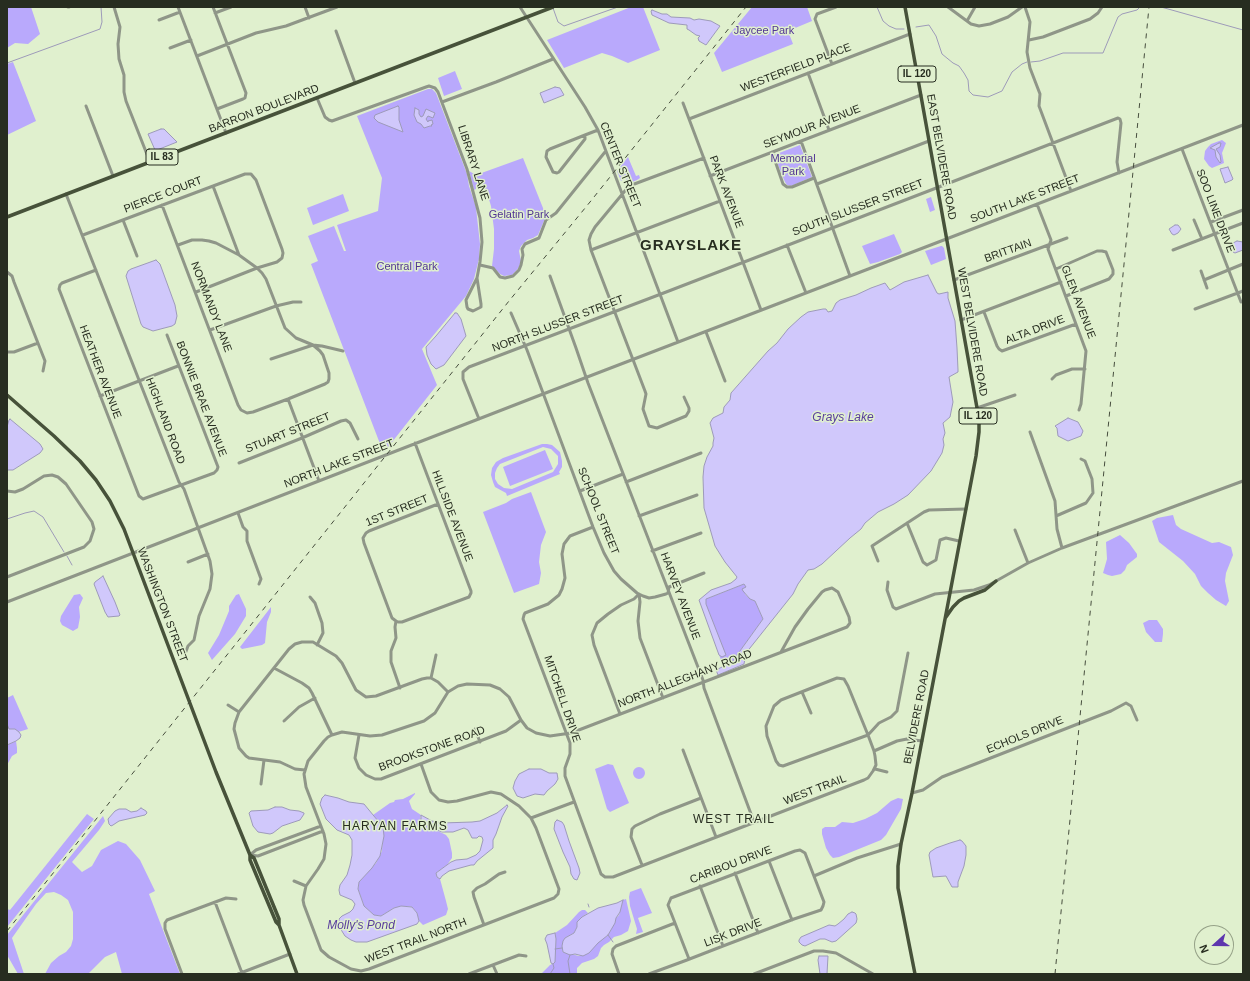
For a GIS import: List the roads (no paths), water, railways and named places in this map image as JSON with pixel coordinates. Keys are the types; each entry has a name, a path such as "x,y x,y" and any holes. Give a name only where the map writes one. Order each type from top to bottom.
{"main road":[{"name":"IL 83","path":"527,17 553,7"},
{"name":"EAST BELVIDERE ROAD","path":"905,7 947,239"},
{"name":"BARRON BOULEVARD","path":"7,217 527,17"},
{"name":"WEST BELVIDERE ROAD","path":"947,239 979,419 978,442 950,593"},
{"name":"WASHINGTON STREET","path":"7,395 80,461 110,500 124,529 207,750 250,855 250,860 276,922 279,925 297,974"},
{"path":"944,620 959,601 985,590 996,581"},
{"name":"BELVIDERE ROAD","path":"901,844 950,593"},
{"name":"IL 120","path":"901,844 898,868 898,888 915,974"}],"street":[{"path":"114,7 120,27 118,44 119,59 124,75 126,100 150,162"},
{"path":"178,7 226,133"},
{"path":"213,7 246,94 243,99 217,109"},
{"path":"215,13 231,7"},
{"path":"305,7 309,18"},
{"path":"197,56 256,33 286,26 337,7"},
{"name":"CENTER STREET","path":"520,7 585,107 598,130 678,342"},
{"path":"832,64 815,22 815,16 836,7"},
{"path":"948,7 967,21 975,25 985,26 1008,17 1024,7 1030,22 1027,52 1030,68 1040,94 1040,106 1071,191"},
{"path":"967,21 975,7"},
{"path":"1029,40 1038,39 1090,19 1098,13 1102,7"},
{"path":"159,20 180,12"},
{"path":"336,32 355,83"},
{"name":"WESTERFIELD PLACE","path":"689,119 910,34"},
{"path":"170,48 191,40"},
{"path":"442,102 496,82 553,58"},
{"path":"808,73 830,130"},
{"name":"LIBRARY LANE","path":"317,98 326,117 332,121 429,86 435,88 442,102 467,169 477,204 481,225 482,242 480,265 477,278 466,300 468,309 473,311 481,307 477,278"},
{"name":"SEYMOUR AVENUE","path":"710,176 921,95"},
{"name":"PARK AVENUE","path":"683,103 761,310"},
{"path":"86,106 113,176"},
{"name":"SOUTH SLUSSER STREET","path":"661,294 1115,119 1120,119 1121,121 1117,162 1119,173"},
{"name":"SOUTH LAKE STREET","path":"678,342 1243,125"},
{"path":"585,135 585,139 557,174 555,174 552,171 546,157 547,151 550,149 585,135 598,130"},
{"path":"801,141 850,276"},
{"path":"816,184 929,141"},
{"name":"SOO LINE DRIVE","path":"1182,148 1241,302"},
{"path":"480,265 493,268 500,277 505,278 513,276 522,265 522,248 525,244 539,238 546,220 556,213 606,152"},
{"path":"772,152 784,184 787,187 792,187 814,178"},
{"path":"684,397 689,408 686,416 657,428 649,426 643,409 646,394 634,359 591,250 589,240 593,230 629,186 704,158"},
{"name":"PIERCE COURT","path":"83,235 245,174 251,174 256,180 283,253 282,258 277,262 257,268"},
{"path":"213,186 238,255"},
{"name":"HIGHLAND ROAD","path":"66,194 179,482 184,489 212,567 214,583 199,616 195,636 185,654"},
{"path":"591,250 720,201"},
{"name":"GLEN AVENUE","path":"1037,204 1051,240 1048,249 1086,351 1082,404 1079,410"},
{"name":"NORMANDY LANE","path":"162,206 241,410 245,412 253,412 288,399"},
{"path":"1210,222 1243,210"},
{"path":"123,220 137,256"},
{"path":"1194,220 1202,239"},
{"path":"1173,250 1243,223"},
{"name":"BRITTAIN","path":"954,280 1068,238"},
{"path":"178,245 192,240 202,240 216,243 238,255 257,268 266,279 285,328 290,334 313,346 323,355 328,369 329,379 325,384 288,399 319,481"},
{"path":"787,245 806,293"},
{"path":"1056,269 1097,251 1102,251 1106,252 1113,270 1113,274 1109,279 1066,296"},
{"path":"1204,280 1243,264"},
{"path":"196,292 257,268"},
{"name":"HEATHER AVENUE","path":"96,270 62,283 59,289 138,496 143,500 181,485"},
{"path":"1201,271 1207,288"},
{"path":"7,272 12,276 45,361 43,371"},
{"name":"HARVEY AVENUE","path":"550,276 586,377 703,683 754,822"},
{"path":"961,320 1061,282"},
{"path":"1195,309 1243,291"},
{"name":"NORTH SLUSSER STREET","path":"479,419 463,379 463,372 469,367 661,294"},
{"path":"210,330 276,306 293,302 301,302"},
{"name":"ALTA DRIVE","path":"984,312 999,350 1005,351 1076,324"},
{"name":"SCHOOL STREET","path":"511,313 604,553 614,572 625,584 639,594"},
{"path":"706,332 725,381"},
{"name":"BONNIE BRAE AVENUE","path":"167,335 218,467 214,473 181,485"},
{"name":"NORTH LAKE STREET","path":"7,602 678,342"},
{"path":"7,352 14,352 38,343"},
{"path":"271,359 313,346 322,346 343,351"},
{"path":"100,396 178,366"},
{"path":"1052,379 1072,369 1085,369"},
{"path":"977,408 1015,395"},
{"name":"STUART STREET","path":"239,463 335,423 346,420 350,423 358,439"},
{"path":"1030,432 1055,501 1058,538 1062,548"},
{"name":"HILLSIDE AVENUE","path":"396,621 402,622 470,596 471,591 416,444"},
{"path":"626,482 701,453"},
{"path":"1056,516 1086,503 1093,493 1092,478 1085,461 1082,459"},
{"path":"580,491 623,474"},
{"path":"7,491 15,492 23,489 44,476 52,475 61,479 66,484 92,522 94,529 94,538 84,547 7,577"},
{"path":"888,582 887,590 893,607 896,609 935,594 974,590 989,585 1028,563 1062,548 1243,481"},
{"path":"639,516 697,495"},
{"name":"1ST STREET","path":"396,621 392,618 364,543 364,535 369,531 438,504"},
{"path":"878,561 872,546 924,512 929,510 966,509"},
{"path":"238,513 243,527 247,531 247,541 261,579 258,584"},
{"path":"907,523 923,562 927,565 934,562 940,540 946,538 960,541"},
{"name":"MITCHELL DRIVE","path":"593,527 570,536 564,544 562,554 565,578 562,589 558,595 548,604 525,613 523,616 571,747 565,773 574,802 601,874 605,877"},
{"path":"1015,530 1028,563"},
{"path":"652,551 701,533"},
{"path":"188,562 208,554"},
{"path":"639,594 650,598 666,594 669,587 704,573"},
{"name":"NORTH ALLEGHANY ROAD","path":"520,720 527,728 541,735 554,736 566,734 847,627 850,622 849,616 838,592 832,588 826,590 808,609 795,627 781,652"},
{"path":"639,594 640,602 638,621 640,638 663,698"},
{"path":"620,714 594,645 592,635 597,623 621,604 634,599 639,594"},
{"path":"310,597 315,603 322,624 323,634 318,644"},
{"path":"396,621 396,638 391,650 391,662 400,688"},
{"path":"448,692 438,682 431,678 422,679 376,696 369,697 362,695 356,690 336,656 318,644 306,641 295,644 289,649 239,712 236,718 234,730 239,748 249,758 280,762 295,769 305,770 308,761 324,741 332,735 342,732 359,735 382,736 424,720 435,713 448,692 464,684 484,684 495,686 500,689 509,697 520,720"},
{"path":"887,772 874,768 876,759 874,751 868,735 846,681 844,679 837,678 781,700 774,706 766,723 766,733 776,761 779,765 783,766 868,735 879,723 891,717 897,711 908,653"},
{"path":"431,678 436,655"},
{"path":"274,668 302,683 312,693 332,735"},
{"path":"802,692 811,713"},
{"path":"284,721 299,707 315,698"},
{"name":"ECHOLS DRIVE","path":"912,793 923,790 942,777 1110,711 1126,703 1131,706 1137,720"},
{"path":"228,705 239,712"},
{"name":"BROOKSTONE ROAD","path":"359,735 355,758 359,768 366,775 375,779 381,779 506,731 520,720"},
{"path":"475,729 480,742"},
{"path":"874,751 897,741 907,739 922,741"},
{"path":"683,750 716,837"},
{"path":"261,784 264,760"},
{"name":"WEST TRAIL NORTH","path":"305,770 306,787 322,828 326,844 324,859 306,886 303,894 304,905 321,950 329,957 346,967 356,971 365,971 557,897 559,892 536,828 530,818 519,806 507,797 496,793 486,793 457,801 448,802 440,800 431,792 421,764"},
{"name":"WEST TRAIL","path":"605,877 610,877 864,780 871,776 874,768"},
{"path":"642,865 631,832 635,826 660,814 701,798"},
{"path":"530,818 574,802"},
{"path":"250,855 258,856 322,828"},
{"path":"250,855 256,850 322,828"},
{"path":"814,876 857,858 901,844"},
{"name":"CARIBOU DRIVE","path":"675,924 668,905 669,900 675,896 796,851 800,850 805,853 814,876"},
{"path":"769,861 792,920"},
{"path":"484,925 474,898 474,892 477,888 499,874 505,872"},
{"path":"735,873 758,933"},
{"name":"LISK DRIVE","path":"649,974 820,910 823,907 824,902 814,876"},
{"path":"294,881 306,886"},
{"path":"700,886 723,946"},
{"path":"182,974 164,927 166,921 226,898 236,899"},
{"path":"215,902 240,973 290,954"},
{"path":"619,974 612,956 614,947 675,924 689,959"},
{"path":"754,974 823,950 836,953 873,974"},
{"path":"469,974 519,955 526,956"},
{"path":"493,965 497,974"},
{"path":"767,969 769,974"}],"water":[{"path":"652,10 662,14 667,14 671,17 711,21 720,26 706,45 699,41 698,38 700,36 687,29 687,25 669,23 652,15"},
{"path":"555,87 560,88 564,95 544,103 540,93"},
{"path":"398,106 399,120 403,132 378,122 374,118 375,115"},
{"path":"415,108 419,110 421,117 426,109 435,113 433,118 428,116 426,119 428,122 432,120 432,126 424,128 417,122 414,115"},
{"path":"164,129 177,142 155,150 148,134"},
{"path":"1221,143 1220,147 1216,149 1220,155 1220,163 1216,157 1215,150 1210,148"},
{"path":"1228,167 1233,179 1225,183 1220,169"},
{"path":"1175,225 1178,225 1181,229 1174,235 1169,229"},
{"path":"1237,241 1243,242 1243,250 1235,253 1230,245"},
{"path":"156,260 160,264 175,305 177,316 175,324 172,326 153,331 143,327 141,324 126,276 128,271 131,269"},
{"name":"Grays Lake","path":"928,275 937,293 948,292 948,298 955,321 958,372 949,377 953,402 950,417 943,423 945,433 942,453 931,471 908,495 878,512 822,564 814,569 808,570 793,594 746,653 744,664 718,675 716,670 732,662 763,619 755,601 750,599 743,591 742,589 746,587 744,584 706,599 706,604 726,655 722,657 719,655 699,600 711,590 731,583 737,577 715,546 704,508 704,466 713,446 714,438 710,423 713,418 723,413 724,407 730,400 731,393 768,351 777,343 788,329 808,312 823,309 826,309 828,312 832,311 836,303 840,300 871,288 885,283 890,290 904,282"},
{"path":"455,313 457,313 461,319 466,336 444,365 436,369 431,364 427,355 426,347"},
{"path":"1068,418 1078,422 1083,431 1081,436 1068,441 1058,436 1057,428 1055,426"},
{"path":"10,419 40,444 43,449 40,453 13,470 7,470 7,427"},
{"path":"103,576 115,602 120,615 119,616 108,617 105,612 94,584"},
{"path":"7,724 9,729 15,729 21,735 16,741 7,745"},
{"path":"529,769 541,769 549,773 557,773 558,779 544,795 535,794 523,798 517,796 513,788 515,781 519,774"},
{"name":"Molly's Pond","path":"325,795 349,802 364,804 383,827 384,836 380,856 372,868 359,882 358,889 364,906 374,915 381,916 394,908 401,906 412,907 417,913 419,921 417,924 367,942 356,942 345,936 340,928 339,919 350,912 355,904 352,900 340,895 339,890 340,885 347,875 350,865 352,840 349,835 337,830 326,819 320,804"},
{"path":"507,805 508,806 493,840 493,848 474,865 449,871 440,879 437,877 436,873 451,862 467,859 476,855 480,851 483,840 482,837 479,836 477,838 472,838 468,830 464,828 453,832 442,832 421,821 421,815 432,821 442,823 472,822 480,821 497,813"},
{"path":"275,807 299,811 304,814 300,820 282,826 273,833 258,832 253,826 249,813 251,811 268,810"},
{"path":"141,808 146,811 147,813 145,815 119,821 111,826 109,824 108,819 115,811 119,809 126,809 131,812 137,811"},
{"path":"557,820 562,822 564,825 579,868 580,873 577,880 574,879 571,874 570,867 554,829 555,822"},
{"path":"960,840 966,846 966,855 964,866 958,882 958,887 952,887 946,876 933,877 929,855 930,852 936,848"},
{"path":"623,900 620,912 608,935 589,953 583,956 575,954 570,955 563,952 563,941 565,938 574,933 577,927 577,922 582,917 598,908"},
{"path":"852,912 856,914 856,923 836,941 832,942 825,939 820,939 805,946 799,942 801,937 829,925 835,926"},
{"path":"555,933 555,962 553,964 551,963 545,939 547,935"},
{"path":"819,956 828,956 827,974 820,974 818,960"}],"waterway":[{"path":"7,63 100,29 102,22 101,7"},
{"path":"553,8 558,22 564,26 618,7"},
{"path":"877,7 883,21 889,26 896,29 904,29"},
{"path":"1031,62 1040,61 1063,53 1103,53 1118,17 1122,14 1137,10 1140,7"},
{"path":"1161,7 1243,30"},
{"path":"916,27 929,25 936,36 942,54 959,66 968,80 969,91 973,95 988,97 1002,91 1012,72 1027,62"},
{"path":"7,519 34,511 43,517 64,552"},
{"path":"67,556 72,565"},
{"path":"608,935 613,942"},
{"path":"555,949 562,948"},
{"path":"570,955 568,961 570,974"},
{"path":"550,974 554,968 553,964"}],"railway":[{"path":"7,931 509,301 746,7"},
{"path":"1055,974 1149,7"}],"district":[{"name":"GRAYSLAKE","path":"691,246"},
{"name":"WEST TRAIL","path":"734,820"},
{"name":"HARYAN FARMS","path":"395,827"}],"park label":[{"name":"Jaycee Park","path":"764,31"},
{"name":"Memorial Park","path":"793,165"},
{"name":"Gelatin Park","path":"519,215"},
{"name":"Central Park","path":"407,267"}]}
